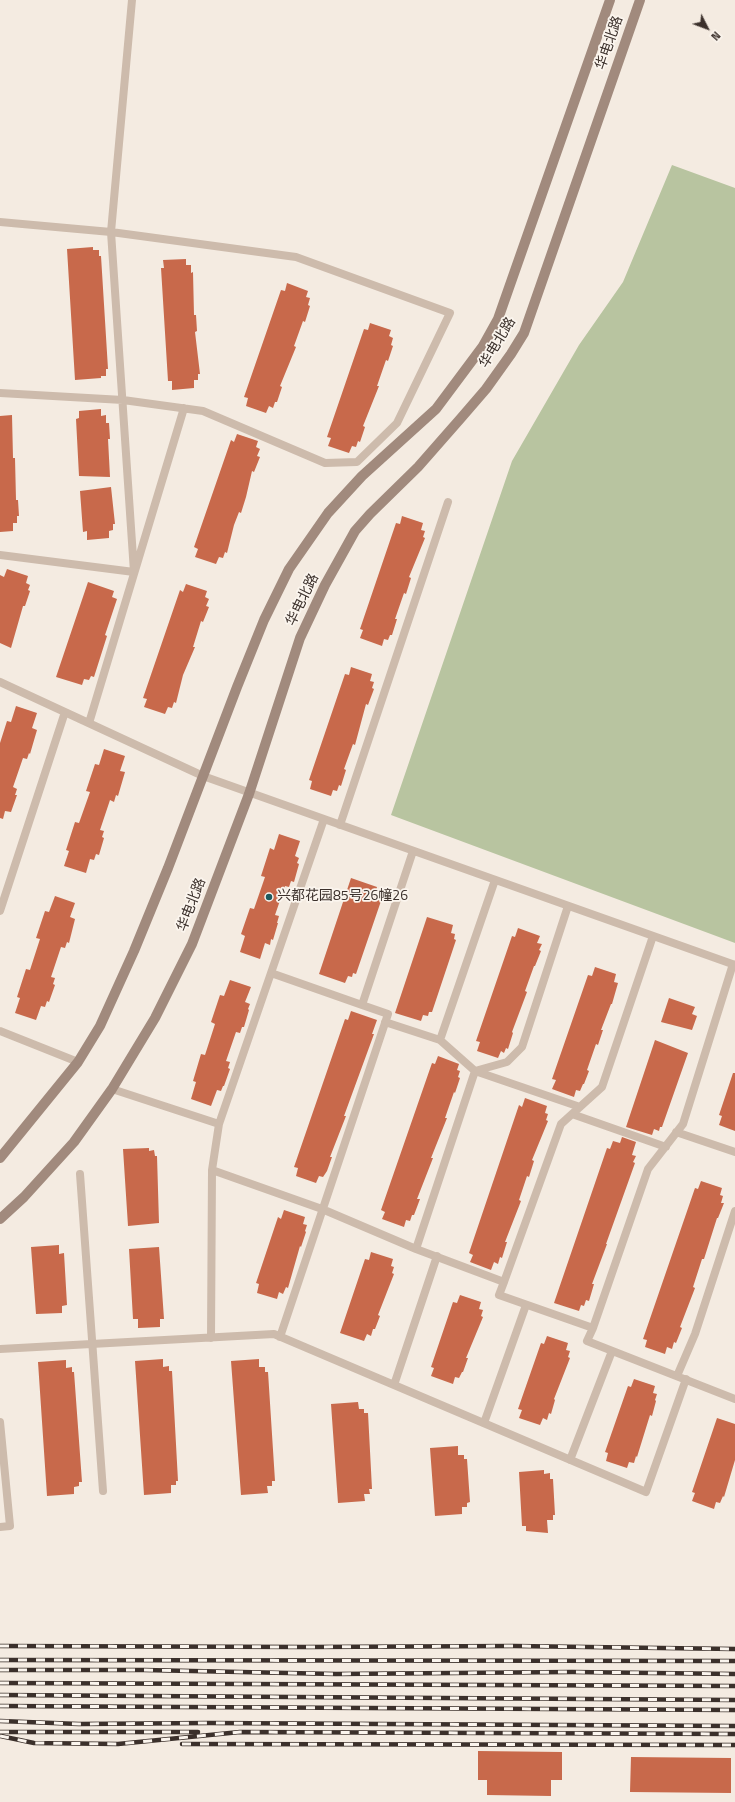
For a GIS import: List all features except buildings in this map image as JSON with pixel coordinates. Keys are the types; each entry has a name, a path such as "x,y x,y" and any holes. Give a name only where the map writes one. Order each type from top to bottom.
{"main road":[{"name":"华电北路","path":"0,1158 78,1062 100,1026 134,951 168,868 256,640 288,569 333,508 362,476 436,409 483,346 498,319 610,0"},
{"name":"华电北路","path":"0,1220 24,1197 74,1142 112,1089 155,1018 192,944 249,794 300,638 325,585 355,531 370,514 418,468 466,412 511,354 524,333 640,0"}],"lane":[{"path":"132,0 111,232 134,572"},
{"path":"0,222 111,232 296,257 450,313 397,423 357,462 325,464 203,411 123,400 0,393"},
{"path":"89,723 184,408"},
{"path":"340,825 448,502"},
{"path":"0,555 134,572"},
{"path":"0,682 203,776 249,794 324,819 734,965 683,1124 648,1169 593,1328 587,1341 735,1398"},
{"path":"0,911 65,712"},
{"path":"211,1338 212,1170 219,1124 324,819"},
{"path":"362,1005 413,851"},
{"path":"440,1040 495,880"},
{"path":"475,1071 507,1062 522,1047 568,906"},
{"path":"593,1328 499,1296 561,1124 602,1087 653,936"},
{"path":"271,972 388,1014 280,1337"},
{"path":"385,1022 440,1040 475,1071 580,1107"},
{"path":"0,1031 78,1062"},
{"path":"416,1249 475,1071"},
{"path":"112,1089 219,1124"},
{"path":"572,1114 666,1146"},
{"path":"676,1132 735,1152"},
{"path":"212,1170 322,1209 416,1249 504,1282"},
{"path":"80,1174 102,1491"},
{"path":"677,1376 695,1334 735,1210"},
{"path":"394,1385 436,1256"},
{"path":"484,1423 526,1305"},
{"path":"0,1349 274,1334 646,1492 686,1379"},
{"path":"570,1460 612,1351"},
{"path":"0,1422 10,1526 0,1527"}],"green space":[{"path":"672,165 735,188 735,943 391,815 512,461 579,345 623,282"}],"railway":[{"path":"0,1646 514,1646 735,1649"},
{"path":"0,1660 735,1661"},
{"path":"0,1670 144,1670 336,1674 572,1672 735,1674"},
{"path":"0,1683 735,1686"},
{"path":"0,1695 735,1700"},
{"path":"0,1706 735,1710"},
{"path":"0,1721 79,1724 209,1723 735,1726"},
{"path":"0,1732 198,1732"},
{"path":"0,1736 34,1743 118,1744 240,1732 735,1734"},
{"path":"182,1744 735,1745"}],"place":[{"name":"兴都花园85号26幢26","path":"269,897"}]}
